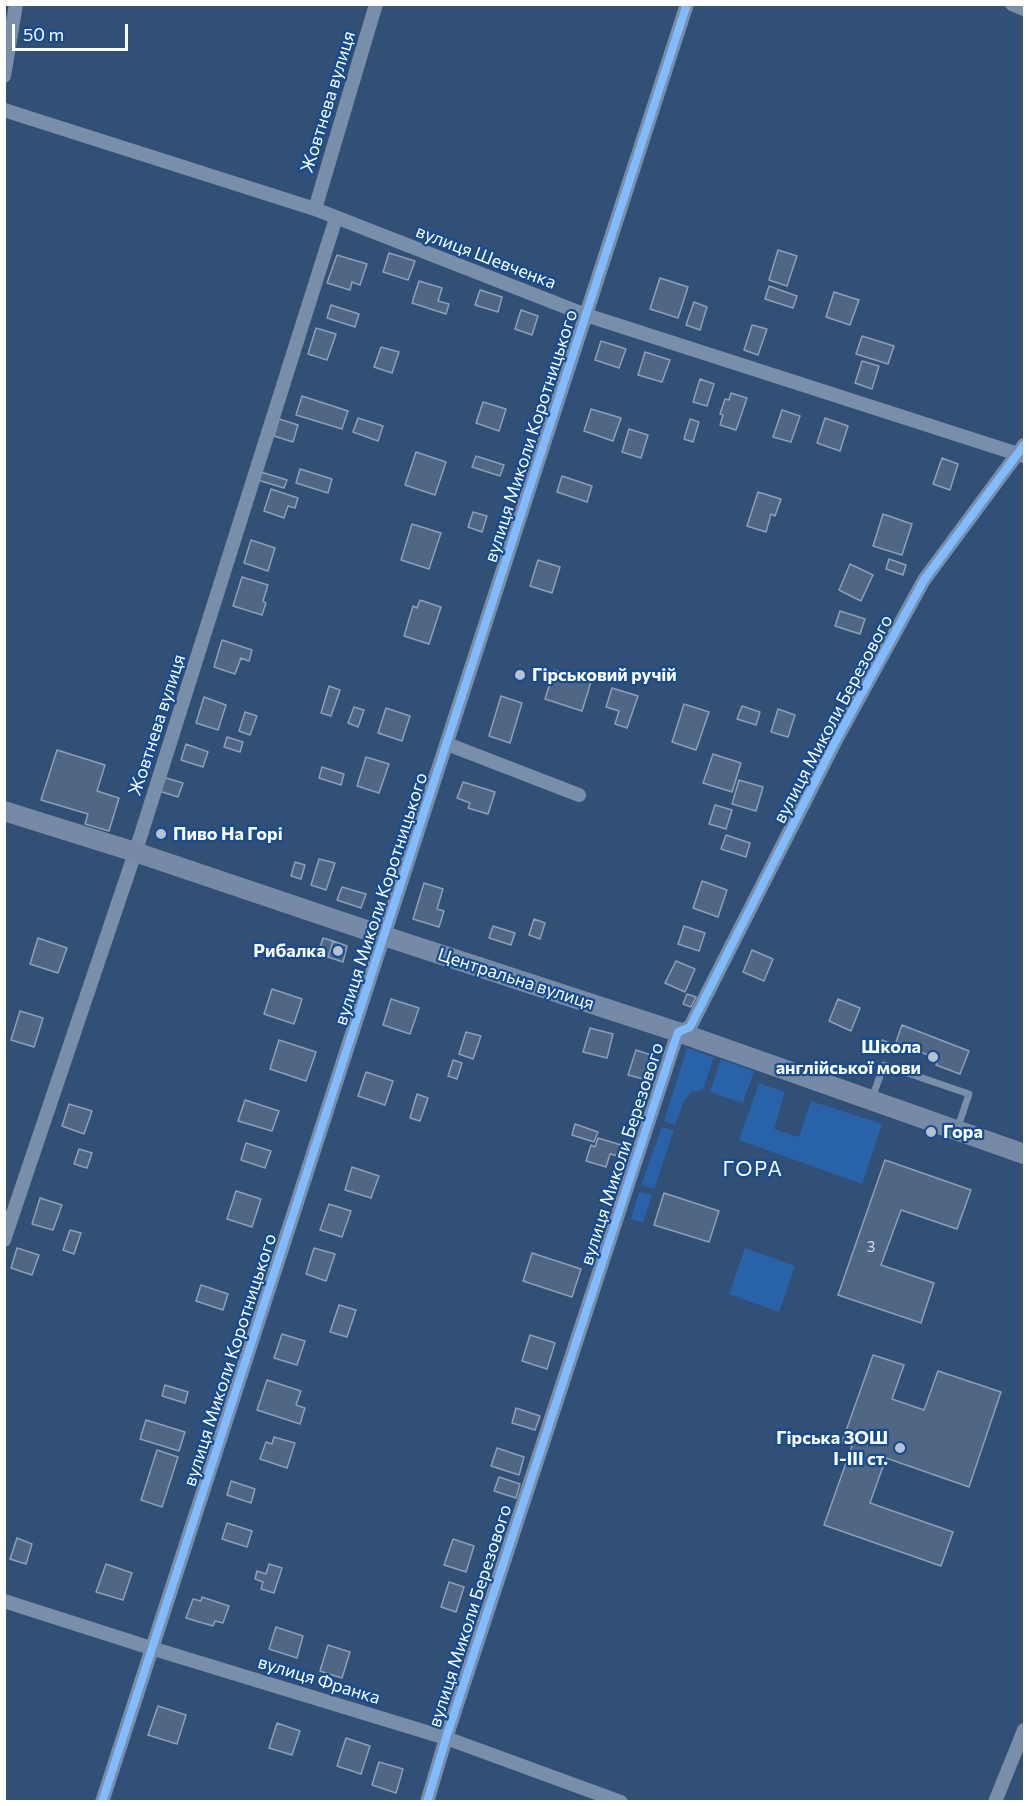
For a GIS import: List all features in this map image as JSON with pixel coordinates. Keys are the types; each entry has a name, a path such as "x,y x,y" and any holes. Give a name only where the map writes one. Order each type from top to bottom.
{"main road":[{"name":"Центральна вулиця","path":"4,811 135,852 678,1032 1024,1154"}],"street":[{"path":"4,76 16,4"},
{"name":"Жовтнева вулиця","path":"315,209 376,4"},
{"name":"вулиця Миколи Коротницького","path":"102,1802 687,4"},
{"path":"1012,4 1024,9"},
{"name":"вулиця Шевченка","path":"4,110 315,209 586,315 1022,452"},
{"name":"Жовтнева вулиця","path":"4,1240 135,852 336,218"},
{"name":"вулиця Миколи Березового","path":"427,1802 678,1032 690,1027 836,742 924,580 1022,452"},
{"path":"447,744 579,795"},
{"name":"вулиця Франка","path":"4,1600 446,1738 621,1802"},
{"path":"995,1802 1024,1730"}],"lane":[{"path":"872,1100 884,1065 958,1090 969,1094 957,1130"}],"shaded area":[{"path":"687,1048 714,1057 703,1090 691,1092 684,1101 675,1125 664,1121"},
{"path":"721,1059 754,1071 743,1103 710,1092"},
{"path":"759,1083 785,1092 774,1129 799,1137 811,1101 882,1124 862,1184 739,1140"},
{"path":"662,1127 674,1130 654,1189 641,1185"},
{"path":"639,1192 652,1195 643,1223 631,1219"},
{"path":"745,1248 795,1266 779,1312 729,1294"}],"building":[{"path":"778,250 797,256 787,286 769,280"},
{"path":"389,253 415,261 408,280 383,272"},
{"path":"337,255 367,264 360,285 352,282 350,290 327,283"},
{"path":"660,278 688,287 678,318 650,309"},
{"path":"419,281 442,288 438,301 449,304 446,314 412,303"},
{"path":"769,286 797,296 793,308 765,299"},
{"path":"480,290 502,297 498,312 475,305"},
{"path":"834,292 859,300 850,325 826,317"},
{"path":"694,302 707,307 700,330 686,325"},
{"path":"331,305 359,314 355,327 327,318"},
{"path":"521,310 538,316 532,335 515,329"},
{"path":"752,325 767,329 758,355 744,350"},
{"path":"316,328 336,334 327,360 308,354"},
{"path":"862,336 894,346 888,364 856,354"},
{"path":"601,341 626,349 619,368 595,360"},
{"path":"381,347 399,352 392,373 374,367"},
{"path":"645,352 670,360 662,382 638,375"},
{"path":"862,361 879,366 872,389 855,383"},
{"path":"700,379 714,384 707,406 693,402"},
{"path":"731,393 747,398 736,430 720,425 723,415 720,414 725,399 729,400"},
{"path":"302,396 348,411 342,429 296,415"},
{"path":"483,402 506,409 499,431 476,423"},
{"path":"591,409 621,418 613,441 584,431"},
{"path":"782,410 800,416 791,442 773,437"},
{"path":"358,418 383,426 378,441 353,432"},
{"path":"825,418 848,426 840,451 817,443"},
{"path":"279,419 298,425 293,442 274,436"},
{"path":"690,419 699,422 693,442 684,439"},
{"path":"629,429 648,435 641,458 622,452"},
{"path":"416,452 446,462 435,495 405,485"},
{"path":"476,456 504,465 500,476 472,467"},
{"path":"942,458 958,464 950,490 933,484"},
{"path":"300,469 332,479 328,493 296,483"},
{"path":"261,472 287,480 284,488 258,480"},
{"path":"562,476 592,486 587,502 557,492"},
{"path":"271,489 298,498 295,508 288,506 284,518 264,511"},
{"path":"758,492 781,499 775,516 771,514 766,532 747,526"},
{"path":"473,512 487,516 482,532 468,527"},
{"path":"883,514 912,524 902,555 873,546"},
{"path":"412,524 441,533 429,569 401,560"},
{"path":"251,540 275,548 268,571 244,563"},
{"path":"889,559 906,565 903,575 886,569"},
{"path":"538,560 560,567 552,593 530,586"},
{"path":"850,564 873,575 861,601 839,590"},
{"path":"242,577 268,585 262,615 233,606"},
{"path":"420,600 441,607 429,644 404,636 413,606 417,608"},
{"path":"840,611 865,619 860,634 835,626"},
{"path":"222,640 252,650 249,661 241,658 235,674 214,667"},
{"path":"554,670 591,682 582,711 545,699"},
{"path":"329,686 340,690 331,716 321,713"},
{"path":"612,688 638,696 627,728 615,724 619,711 606,707"},
{"path":"501,696 522,703 510,743 489,736"},
{"path":"204,697 226,705 218,730 196,723"},
{"path":"684,704 709,712 696,750 672,742"},
{"path":"742,706 760,712 756,725 737,719"},
{"path":"354,707 364,710 358,727 348,723"},
{"path":"386,708 410,716 402,741 378,733"},
{"path":"778,709 795,715 788,737 771,732"},
{"path":"245,712 257,716 250,735 239,731"},
{"path":"227,737 243,742 240,752 224,747"},
{"path":"186,744 208,752 203,767 181,760"},
{"path":"57,750 105,765 97,791 119,798 109,831 85,824 88,814 41,800"},
{"path":"713,754 741,763 732,792 703,783"},
{"path":"366,757 389,764 379,793 357,786"},
{"path":"322,767 344,774 341,785 319,778"},
{"path":"163,777 183,783 178,797 159,791"},
{"path":"739,780 763,787 756,811 732,804"},
{"path":"463,782 495,792 488,814 468,808 470,803 457,798"},
{"path":"715,805 732,810 726,829 709,824"},
{"path":"726,835 750,843 746,857 721,849"},
{"path":"319,859 335,863 326,890 311,885"},
{"path":"295,862 305,865 301,879 291,876"},
{"path":"702,881 727,890 718,917 693,908"},
{"path":"424,883 443,889 437,909 444,911 439,927 413,919"},
{"path":"342,887 366,894 361,908 337,900"},
{"path":"534,919 545,923 540,939 529,935"},
{"path":"493,926 515,933 511,945 489,938"},
{"path":"684,926 705,933 699,951 678,944"},
{"path":"38,938 67,948 58,973 30,964"},
{"path":"323,938 333,941 328,957 318,954"},
{"name":"Рибалка","path":"333,941 347,946 343,962 328,957"},
{"path":"752,950 773,959 764,981 743,972"},
{"path":"676,961 695,969 685,992 665,983"},
{"path":"272,989 302,999 294,1024 264,1014"},
{"path":"687,994 696,997 691,1007 683,1004"},
{"path":"391,999 419,1008 410,1034 383,1025"},
{"path":"838,999 860,1008 851,1031 829,1021"},
{"path":"20,1011 43,1018 34,1047 11,1040"},
{"path":"902,1025 969,1051 960,1074 936,1065 938,1059 896,1042"},
{"path":"590,1028 613,1034 607,1058 583,1052"},
{"path":"466,1032 481,1036 473,1059 459,1054"},
{"path":"279,1040 316,1052 306,1081 270,1069"},
{"path":"882,1040 890,1043 886,1053 879,1050"},
{"path":"636,1050 654,1056 647,1080 628,1075"},
{"path":"453,1060 462,1063 457,1079 448,1076"},
{"path":"366,1072 393,1081 385,1105 358,1096"},
{"path":"417,1094 428,1098 420,1121 410,1118"},
{"path":"245,1100 279,1111 272,1131 238,1121"},
{"path":"69,1104 92,1111 84,1134 62,1126"},
{"path":"575,1124 598,1132 594,1142 572,1135"},
{"path":"598,1138 621,1145 618,1156 610,1154 606,1167 586,1161 591,1145 595,1147"},
{"path":"246,1143 271,1151 265,1168 241,1160"},
{"path":"79,1149 92,1153 87,1168 74,1164"},
{"path":"885,1160 971,1190 957,1229 901,1210 881,1265 934,1283 921,1323 838,1295"},
{"path":"352,1167 379,1176 371,1198 345,1190"},
{"path":"236,1191 261,1199 252,1227 227,1219"},
{"path":"664,1193 719,1211 709,1242 654,1225"},
{"path":"40,1198 62,1205 53,1230 32,1224"},
{"path":"329,1204 351,1211 342,1237 320,1230"},
{"path":"70,1230 81,1233 74,1254 63,1250"},
{"path":"17,1248 39,1255 32,1275 11,1268"},
{"path":"314,1248 335,1254 326,1281 306,1274"},
{"path":"532,1253 581,1269 572,1297 523,1281"},
{"path":"201,1285 228,1294 223,1310 196,1301"},
{"path":"339,1305 356,1310 347,1337 330,1332"},
{"path":"282,1334 305,1341 297,1365 274,1358"},
{"path":"530,1335 555,1343 547,1369 522,1361"},
{"path":"873,1355 904,1365 892,1399 924,1410 938,1371 1001,1392 969,1487 886,1458 870,1503 953,1532 941,1566 824,1525 852,1446 842,1442"},
{"path":"267,1380 301,1391 296,1405 305,1408 300,1424 257,1410"},
{"path":"165,1385 188,1392 185,1403 162,1396"},
{"path":"516,1408 540,1416 535,1430 512,1423"},
{"path":"146,1420 185,1432 179,1451 140,1439"},
{"path":"274,1437 295,1443 287,1468 260,1459 266,1442 272,1444"},
{"path":"497,1448 524,1457 519,1475 491,1466"},
{"path":"157,1450 178,1457 162,1507 141,1500"},
{"path":"499,1477 520,1484 516,1498 494,1491"},
{"path":"231,1481 255,1489 251,1503 227,1495"},
{"path":"227,1523 252,1531 247,1547 222,1539"},
{"path":"17,1538 32,1544 26,1564 10,1559"},
{"path":"453,1539 474,1546 466,1572 444,1565"},
{"path":"106,1564 132,1573 123,1600 96,1592"},
{"path":"269,1564 282,1568 274,1593 261,1589 263,1582 255,1579 257,1571 266,1574"},
{"path":"449,1582 464,1587 456,1612 441,1607"},
{"path":"202,1597 229,1606 223,1623 215,1621 213,1626 186,1618 193,1599 201,1601"},
{"path":"276,1627 303,1636 297,1658 269,1649"},
{"path":"328,1645 350,1652 342,1678 320,1671"},
{"path":"158,1706 186,1715 177,1744 148,1735"},
{"path":"277,1723 300,1731 292,1755 269,1748"},
{"path":"346,1738 370,1746 361,1774 337,1766"},
{"path":"379,1762 403,1769 396,1793 372,1785"}],"cycle path":[{"path":"102,1802 687,4"},
{"path":"427,1802 678,1032 690,1027 835,742 924,580 1024,445"}],"place":[{"name":"Гірськовий ручій","path":"520,675"},
{"name":"Пиво На Горі","path":"161,834"},
{"name":"Рибалка","path":"338,951"},
{"name":"Школа англійської мови","path":"933,1057"},
{"name":"Гора","path":"931,1132"},
{"name":"Гірська ЗОШ І-ІІІ ст.","path":"900,1448"}],"district":[{"name":"ГОРА","path":"753,1169"}]}
